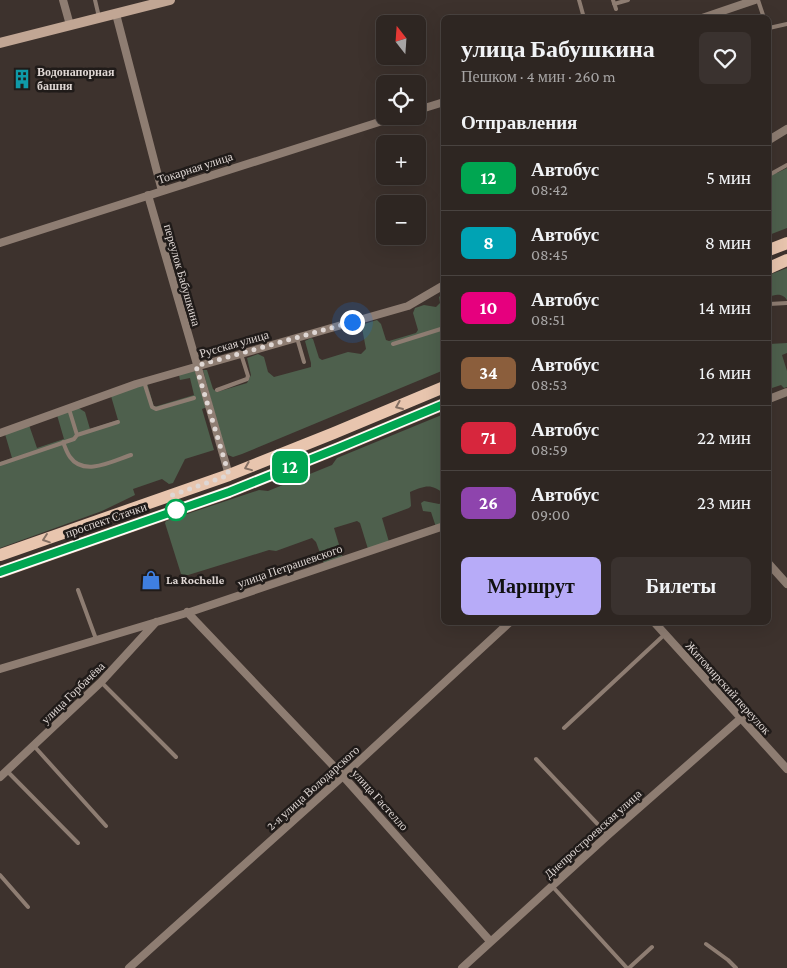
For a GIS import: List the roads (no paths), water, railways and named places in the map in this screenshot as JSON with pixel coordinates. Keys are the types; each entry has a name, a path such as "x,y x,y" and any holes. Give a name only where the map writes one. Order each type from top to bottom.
{"main road":[{"path":"771,249 787,243"},
{"path":"771,267 787,260"},
{"name":"проспект Стачки","path":"0,555 229,475 441,388"},
{"name":"проспект Стачки","path":"0,572 229,492 441,405"}],"street":[{"path":"63,0 70,25"},
{"path":"0,43 116,14 133,5 170,0"},
{"path":"711,15 757,0"},
{"path":"116,14 162,191"},
{"path":"426,108 441,103"},
{"name":"Токарная улица","path":"0,243 376,123"},
{"path":"771,139 787,129"},
{"name":"переулок Бабушкина","path":"148,196 229,475"},
{"name":"Русская улица","path":"0,434 144,382 408,306 441,289"},
{"path":"771,398 787,392"},
{"name":"улица Петрашевского","path":"0,669 187,612 441,527"},
{"path":"771,566 787,584"},
{"name":"улица Гастелло","path":"187,612 343,776 490,941"},
{"name":"улица Горбачёва","path":"0,777 101,682 157,621"},
{"name":"2-я улица Володарского","path":"129,968 343,776 507,625"},
{"name":"Житомирский переулок","path":"656,625 740,720 787,769"},
{"name":"Днепростроевская улица","path":"462,968 608,835 740,720"}],"lane":[{"path":"94,0 99,18"},
{"path":"579,0 583,15"},
{"path":"614,5 628,0"},
{"path":"757,0 763,15"},
{"path":"771,28 787,24"},
{"path":"771,174 787,165"},
{"path":"771,304 787,303"},
{"path":"393,344 441,329"},
{"path":"297,338 304,362"},
{"path":"217,390 247,379 248,376 241,354"},
{"path":"144,382 152,407 156,409 194,398"},
{"path":"69,409 77,435"},
{"path":"0,464 74,439 77,435 118,422"},
{"path":"63,442 70,458 82,467 95,467 131,455"},
{"path":"78,590 96,639"},
{"path":"564,728 664,635"},
{"path":"101,682 176,758"},
{"path":"34,746 106,826"},
{"path":"536,759 608,835"},
{"path":"7,771 78,843"},
{"path":"0,875 28,907"},
{"path":"552,886 628,968 652,946"},
{"path":"706,944 736,968"}],"place":[{"name":"Водонапорная башня","path":"22,79"},
{"name":"La Rochelle","path":"151,580"}]}
